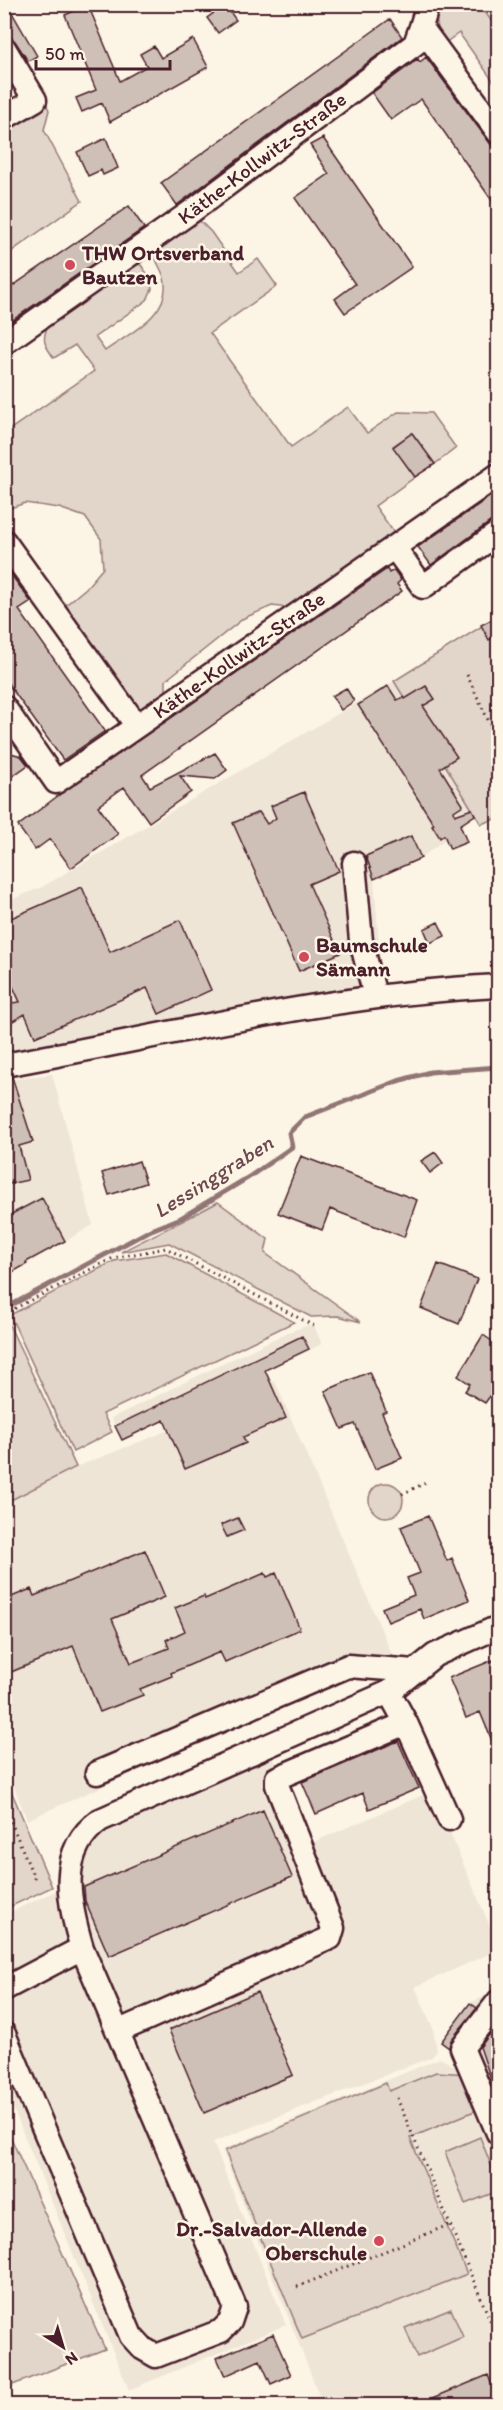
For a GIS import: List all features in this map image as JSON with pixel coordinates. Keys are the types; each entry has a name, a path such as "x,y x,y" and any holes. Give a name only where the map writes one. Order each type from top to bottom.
{"street":[{"name":"Käthe-Kollwitz-Straße","path":"4,343 192,211 415,44 428,4"},
{"path":"421,27 498,132"},
{"path":"4,48 35,100 4,118"},
{"name":"Käthe-Kollwitz-Straße","path":"4,541 137,726 498,475"},
{"path":"394,547 423,587 498,533"},
{"path":"4,707 56,782 137,726"},
{"path":"354,863 361,941 375,996"},
{"path":"4,1065 299,1018 375,996 403,1003 498,986"},
{"path":"4,2034 131,2336 142,2348 156,2356 221,2331 230,2322 235,2307 82,1948 72,1914 70,1863 87,1830 122,1810 389,1692 435,1655 498,1627"},
{"path":"98,1773 348,1666 416,1671"},
{"path":"389,1692 406,1723 449,1819"},
{"path":"119,2031 330,1938 333,1928 277,1785 277,1778 406,1723"},
{"path":"4,1989 82,1948"},
{"path":"498,2002 462,2048 498,2133"}],"path":[{"path":"467,675 498,741"},
{"path":"4,1314 113,1258 166,1248 314,1326"},
{"path":"402,1494 424,1483"},
{"path":"4,1806 35,1880"},
{"path":"397,2098 498,2339"},
{"path":"297,2287 450,2224"}],"shaded area":[{"path":"442,5 480,5 498,30 498,88 459,33 445,43 437,24"},
{"path":"44,99 49,110 44,130 82,201 5,256 4,121"},
{"path":"200,221 211,232 239,272 258,259 277,286 210,333 291,447 348,407 367,433 398,412 431,413 456,448 435,464 412,433 393,446 415,477 375,506 395,534 289,608 272,606 244,618 166,680 166,696 151,706 133,710 61,609 86,588 103,568 101,539 85,517 59,508 25,503 5,510 5,433 94,371 75,345 54,358 45,343 48,326 136,264 141,265 149,276 152,289 147,300 95,337 105,351 136,330 155,312 162,302 165,291 164,278 154,252"},
{"path":"498,616 498,818 481,824 394,681"},
{"path":"394,681 476,815 421,858 374,879 383,992 5,1062 5,902 42,887"},
{"path":"52,1074 93,1225 5,1277 4,1080"},
{"path":"218,1202 268,1239 265,1253 361,1322 338,1316 311,1317 169,1243 121,1252"},
{"path":"166,1253 294,1322 103,1414 112,1432 73,1452 10,1315 114,1261"},
{"path":"4,1317 76,1467 5,1503"},
{"path":"314,1326 322,1344 122,1440 111,1418 288,1332"},
{"path":"275,1381 393,1657 27,1820 5,1764 5,1503 76,1467 157,1435"},
{"path":"386,1483 398,1488 403,1500 398,1512 386,1517 374,1512 369,1500 374,1488"},
{"path":"266,1740 309,1844 432,1791 498,1945 498,1950 415,1987 433,2028 437,2051 432,2057 213,2142 286,2325 129,2390 5,2089 4,1915 58,1890 64,1845 71,1828 83,1820"},
{"path":"4,1774 52,1887 5,1909 4,1909"},
{"path":"498,1976 498,2126 452,2050 441,2042 470,2003 497,1991 492,1979"},
{"name":"Dr.-Salvador-Allende Oberschule","path":"440,2058 469,2074 498,2140 498,2405 323,2405 222,2150"},
{"path":"436,2072 469,2074 484,2107 410,2138 467,2274 302,2339 225,2151 386,2083 389,2091"},
{"path":"4,2122 105,2349 5,2388 4,2388"},
{"path":"480,2137 498,2183 498,2191 465,2204 445,2152"},
{"path":"451,2309 463,2337 417,2357 405,2328"}],"building":[{"path":"4,4 7,4 37,56 28,61 15,41 4,35"},
{"path":"88,5 120,81 147,66 140,54 154,46 161,58 193,39 208,67 110,122 102,103 82,112 76,98 96,90 65,15"},
{"path":"225,5 236,20 218,33 207,18"},
{"path":"390,19 402,37 177,205 161,183"},
{"path":"426,57 498,154 498,209 421,99 391,120 372,93 418,59 420,62"},
{"path":"106,138 118,168 103,175 101,170 88,176 77,152"},
{"path":"323,138 412,267 345,313 335,299 355,284 295,198 329,174 310,145"},
{"name":"THW Ortsverband Bautzen","path":"129,206 144,228 4,326 4,292"},
{"path":"412,433 435,464 415,477 393,447"},
{"path":"498,491 498,520 490,522 431,565 418,547"},
{"path":"4,565 31,602 19,610 105,731 63,760 4,678"},
{"path":"387,569 389,573 394,570 401,580 397,584 402,591 142,775 150,787 215,753 227,770 215,779 180,776 191,792 149,822 124,787 98,806 118,834 71,868 50,839 35,850 18,826 59,795"},
{"path":"498,616 498,634 489,640 481,625"},
{"path":"388,686 397,700 404,697 405,699 426,686 435,699 423,706 457,757 440,768 463,805 454,811 455,815 472,809 475,815 460,825 467,842 450,849 444,835 440,838 432,825 434,824 358,705"},
{"path":"346,688 354,701 341,710 332,696"},
{"path":"4,751 21,756 28,765 4,782"},
{"path":"304,792 339,871 309,884 340,953 299,971 233,823 259,812 267,824 276,818 271,806"},
{"path":"411,836 421,858 374,879 366,856"},
{"path":"82,887 110,952 180,920 211,990 159,1014 147,988 35,1037 25,1014 4,1026 4,1004 20,1002 4,967 4,921"},
{"path":"438,922 445,936 430,943 424,929"},
{"path":"12,1077 33,1142 19,1146 28,1180 4,1185 4,1078"},
{"path":"435,1152 443,1163 430,1173 421,1161"},
{"path":"301,1156 417,1200 404,1237 330,1209 322,1230 278,1213"},
{"path":"139,1161 146,1183 109,1195 102,1173"},
{"path":"42,1198 65,1241 4,1277 4,1218"},
{"path":"438,1264 477,1279 459,1324 421,1308"},
{"path":"483,1335 498,1345 498,1391 494,1398 490,1396 485,1403 465,1391 470,1384 458,1376"},
{"path":"302,1336 309,1349 265,1370 286,1418 243,1437 246,1443 185,1469 164,1420 122,1440 115,1426"},
{"path":"369,1372 386,1411 382,1413 402,1458 375,1469 355,1424 342,1429 325,1391"},
{"path":"428,1516 447,1561 452,1558 469,1600 424,1619 420,1609 388,1622 382,1608 414,1595 407,1578 420,1573 401,1527"},
{"path":"238,1518 244,1530 227,1537 221,1525"},
{"path":"145,1550 165,1597 112,1619 131,1663 169,1648 166,1640 185,1631 175,1608 204,1596 205,1599 265,1573 267,1577 276,1573 300,1629 225,1662 220,1652 140,1689 143,1695 100,1712 73,1646 4,1675 4,1600 31,1589 34,1596"},
{"path":"493,1660 498,1673 498,1755 480,1712 466,1718 449,1678"},
{"path":"398,1741 419,1788 369,1809 363,1793 316,1814 302,1782"},
{"path":"263,1810 292,1877 109,1956 85,1901 84,1887"},
{"path":"257,1992 293,2075 204,2113 169,2030"},
{"path":"470,2003 477,2008 451,2040 449,2048 441,2042"},
{"path":"498,2031 498,2094 496,2094 480,2047 489,2035"},
{"path":"273,2334 291,2375 271,2384 260,2360 225,2376 217,2358"},
{"path":"488,2375 496,2396 481,2402 482,2406 414,2406"}],"waterway":[{"name":"Lessinggraben","path":"4,1309 149,1231 181,1218 249,1177 292,1147 289,1133 305,1117 398,1081 430,1072 498,1067"}],"place":[{"name":"THW Ortsverband Bautzen","path":"70,265"},
{"name":"Baumschule Sämann","path":"304,957"},
{"name":"Dr.-Salvador-Allende Oberschule","path":"379,2241"}]}
